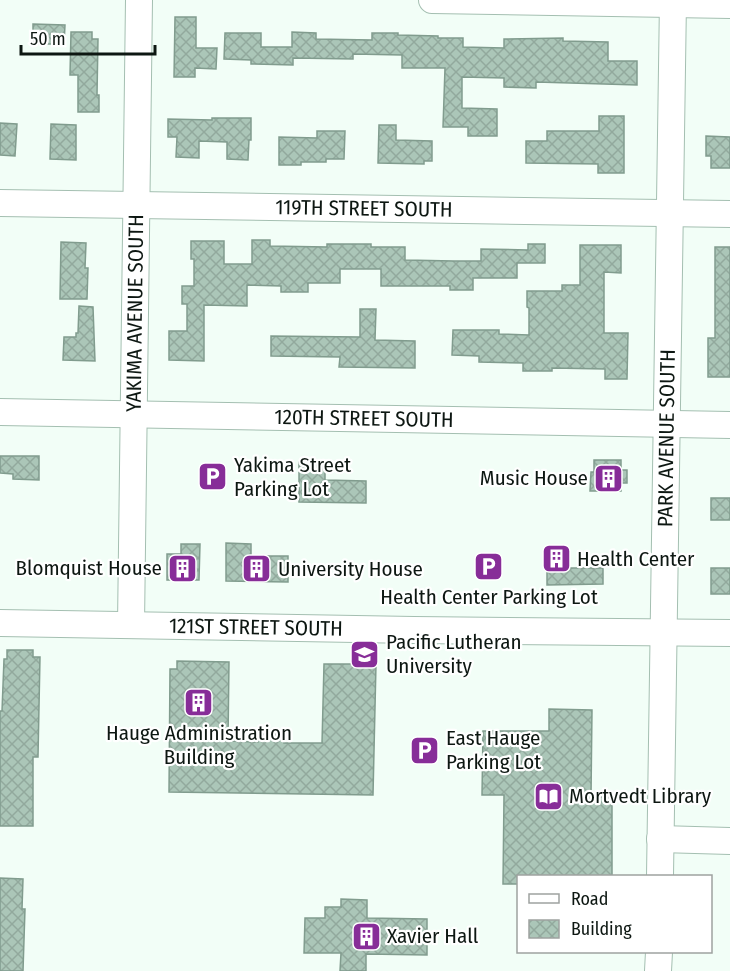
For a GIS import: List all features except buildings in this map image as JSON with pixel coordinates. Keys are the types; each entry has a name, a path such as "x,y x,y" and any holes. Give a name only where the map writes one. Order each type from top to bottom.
{"street":[{"name":"YAKIMA AVENUE SOUTH","path":"130,626 139,0"},
{"path":"432,0 673,2 730,5"},
{"name":"PARK AVENUE SOUTH","path":"660,875 673,2"},
{"name":"119TH STREET SOUTH","path":"0,204 730,214"},
{"name":"120TH STREET SOUTH","path":"0,412 730,425"},
{"name":"121ST STREET SOUTH","path":"0,623 730,633"},
{"path":"660,839 730,841"},
{"path":"658,971 659,953"}],"place":[{"name":"Yakima Street Parking Lot","path":"213,477"},
{"name":"Music House","path":"609,478"},
{"name":"Health Center","path":"556,559"},
{"name":"Health Center Parking Lot","path":"489,566"},
{"name":"Blomquist House","path":"183,568"},
{"name":"University House","path":"257,569"},
{"name":"Pacific Lutheran University","path":"365,654"},
{"name":"Hauge Administration Building","path":"199,702"},
{"name":"East Hauge Parking Lot","path":"425,750"},
{"name":"Mortvedt Library","path":"548,796"},
{"name":"Xavier Hall","path":"366,936"}]}
